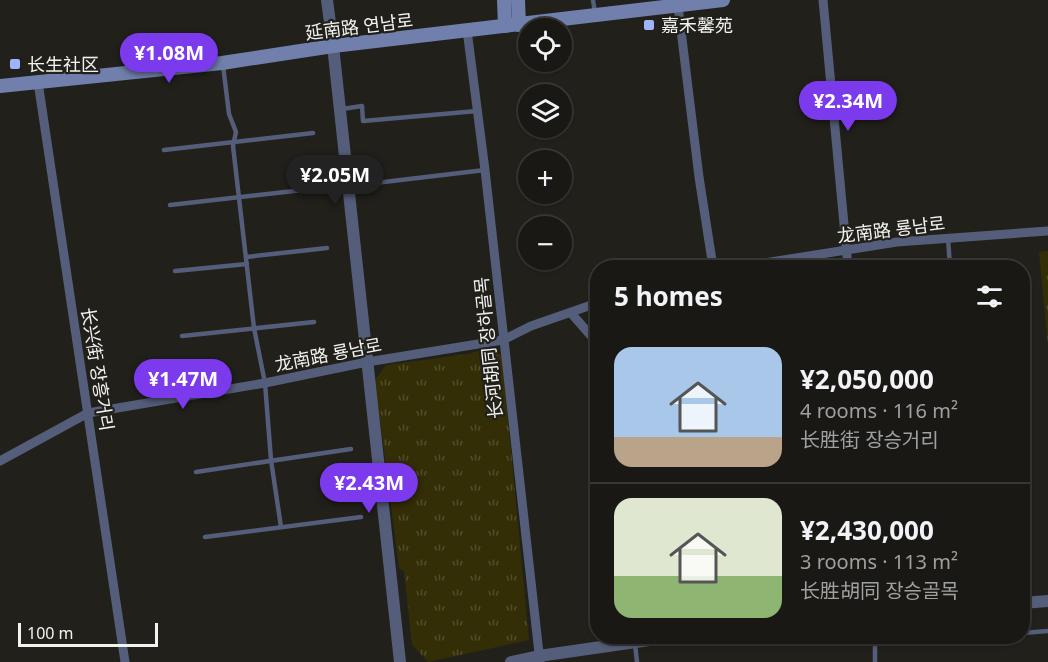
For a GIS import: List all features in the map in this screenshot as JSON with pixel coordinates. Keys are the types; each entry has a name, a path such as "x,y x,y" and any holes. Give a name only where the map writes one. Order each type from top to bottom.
{"main road":[{"path":"504,0 512,26"},
{"path":"512,26 518,0"},
{"name":"延南路 연남로","path":"0,86 222,63 333,46 723,0"}],"street":[{"path":"327,0 400,662"},
{"path":"823,0 847,260"},
{"path":"678,6 699,177 712,260"},
{"name":"长河胡同 장하골목","path":"467,30 485,170 539,659"},
{"name":"长兴街 장흥거리","path":"38,82 125,662"},
{"name":"龙南路 룡남로","path":"784,260 897,242 1048,231"},
{"name":"龙南路 룡남로","path":"0,461 88,413 503,339 531,326 590,306"},
{"path":"571,313 590,334"},
{"path":"1030,602 1048,601"},
{"path":"511,662 539,659 610,644"}],"lane":[{"path":"593,0 596,16"},
{"path":"222,63 229,114 236,132 234,142 239,197 254,328 265,383 271,460 281,527"},
{"path":"339,109 362,106 363,121 477,111"},
{"path":"164,150 313,133"},
{"path":"348,186 485,170"},
{"path":"170,205 321,188"},
{"path":"948,238 950,260"},
{"path":"246,257 327,248"},
{"path":"176,271 247,264"},
{"path":"182,336 314,322"},
{"path":"196,472 351,449"},
{"path":"205,537 361,517"},
{"path":"1030,632 1048,631"},
{"path":"635,644 637,662"},
{"path":"875,644 875,662"}],"green space":[{"path":"1048,251 1048,345 1039,252"},
{"path":"491,347 502,356 529,640 428,662 412,645 404,571 399,568 375,380 386,365 468,354"}],"place":[{"name":"嘉禾馨苑","path":"649,25"},
{"name":"长生社区","path":"15,64"}]}
